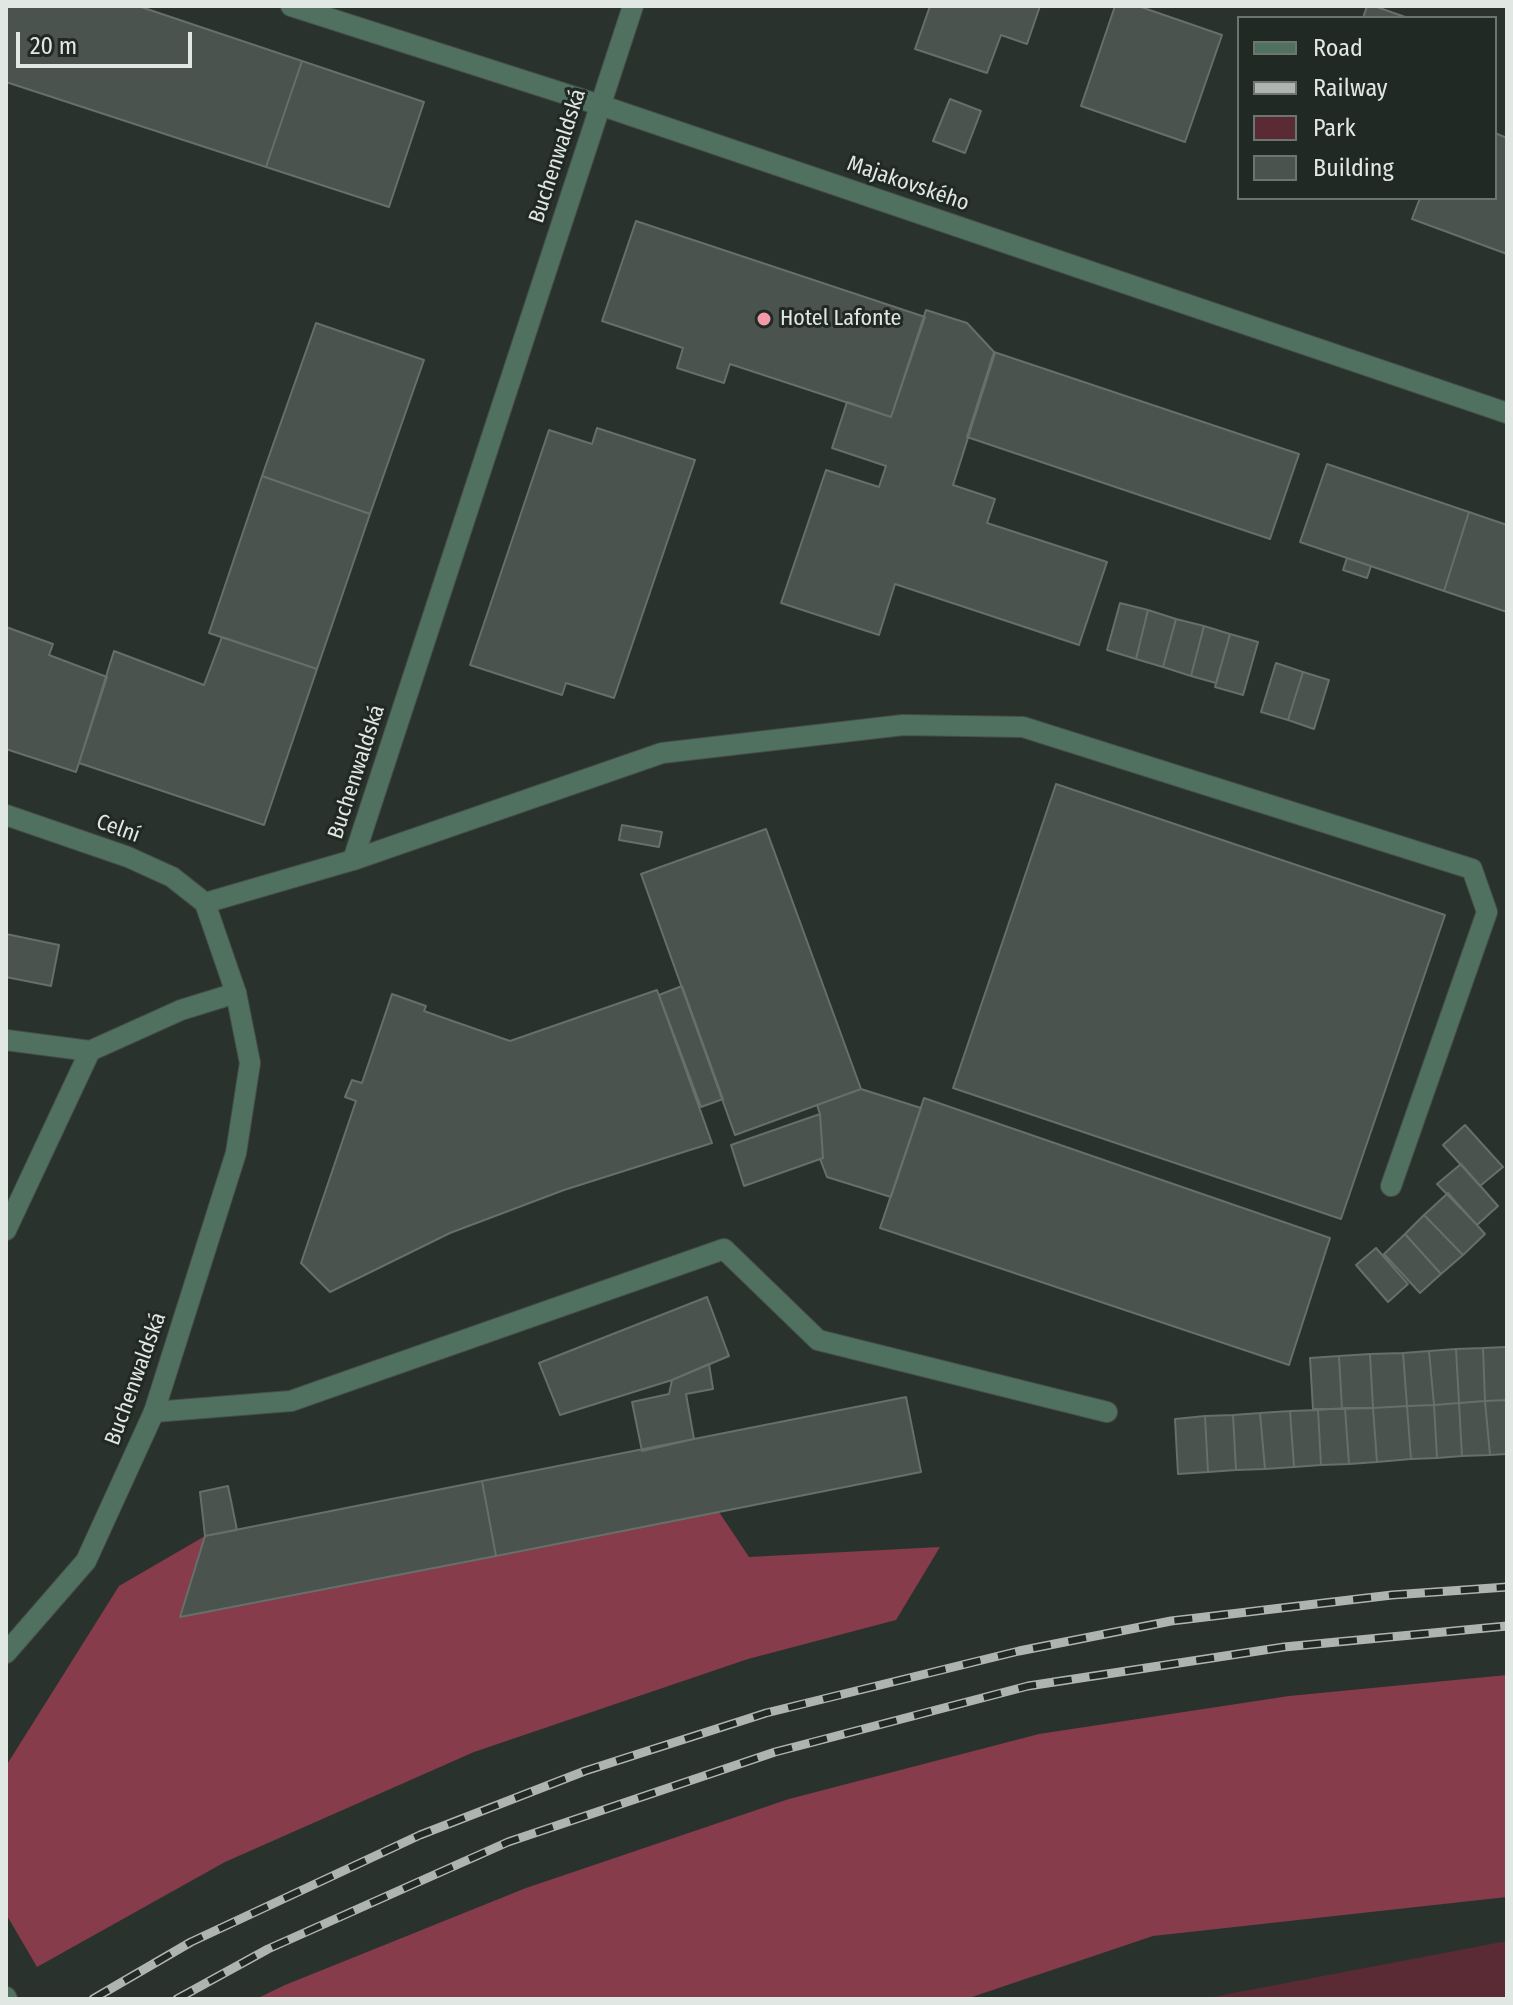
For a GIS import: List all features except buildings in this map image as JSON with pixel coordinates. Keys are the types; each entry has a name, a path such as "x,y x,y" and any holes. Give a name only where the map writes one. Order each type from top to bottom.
{"street":[{"name":"Majakovského","path":"291,6 600,105 1507,413"},
{"name":"Buchenwaldská","path":"6,1653 86,1561 154,1412 236,1153 250,1063 236,993 205,903 353,860 633,6"},
{"path":"353,860 662,753 903,725 1023,727 1472,869 1487,912 1391,1186"},
{"name":"Celní","path":"6,815 128,857 172,877 205,903"},
{"path":"6,1040 90,1051 181,1010 236,993"},
{"path":"6,1230 90,1051"},
{"path":"154,1412 291,1401 724,1249 818,1340 1107,1412"}],"green space":[{"path":"1507,1941 1507,1999 1202,1999"}],"shaded area":[{"path":"719,1512 749,1557 940,1547 896,1620 748,1659 474,1752 225,1862 37,1967 6,1914 6,1766 119,1586 205,1536"},
{"path":"1507,1675 1507,1897 1153,1936 966,1999 256,1999 526,1888 789,1799 1039,1734 1289,1696"}],"railway":[{"path":"93,1999 191,1942 420,1835 585,1771 766,1713 1019,1651 1171,1621 1392,1595 1507,1587"},
{"path":"177,1999 268,1949 508,1842 775,1752 1028,1686 1284,1647 1507,1626"}],"place":[{"name":"Hotel Lafonte","path":"764,319"}]}
